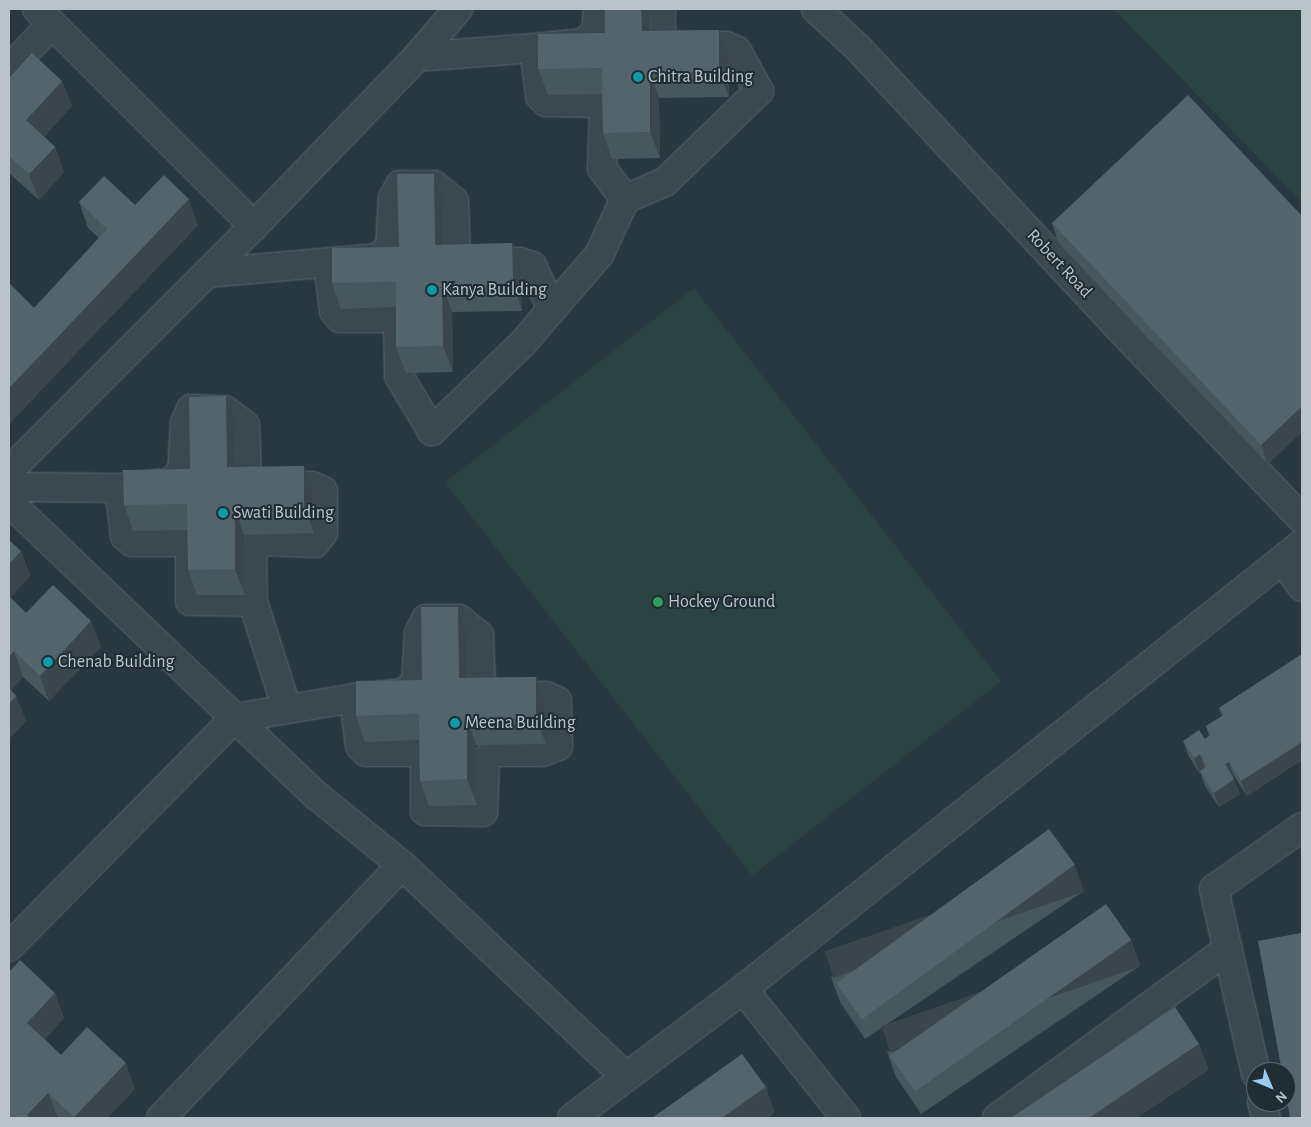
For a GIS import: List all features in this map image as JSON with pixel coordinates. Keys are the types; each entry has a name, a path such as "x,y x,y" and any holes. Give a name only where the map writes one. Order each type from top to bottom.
{"street":[{"path":"9,471 254,226 418,57 458,9"},
{"path":"418,57 583,43 596,32 598,9"},
{"path":"328,263 334,311 340,318 394,318 398,322 399,376 432,431 523,343 599,255 625,200 665,182 759,91 737,51 726,46 670,46 661,36 660,9"},
{"name":"Robert Road","path":"816,9 858,48 1116,325 1302,519"},
{"path":"9,69 44,16 254,226"},
{"path":"534,48 540,96 546,102 600,103 604,106 602,168 625,200"},
{"path":"207,273 378,258 390,247 393,198 400,185 434,185 454,201 456,252 464,261 520,262 532,266 552,309"},
{"path":"9,487 119,488 169,483 182,472 184,423 191,409 225,410 237,416 245,425 247,476 255,486 312,486 323,491 323,533 315,543 260,541 252,554 253,602 287,709"},
{"path":"119,488 125,536 132,542 185,542 190,546 190,601 253,602"},
{"path":"9,502 317,796 402,865 626,1076"},
{"path":"572,1118 743,989 1292,552 1302,587"},
{"path":"9,947 235,718 354,698 404,693 416,682 419,632 426,619 460,620 479,635 481,686 490,696 546,696 557,701 558,746 542,752 493,752 485,761 483,812 425,811 425,756 420,752 366,752 360,746 354,698"},
{"path":"1253,1062 1214,889 1302,827"},
{"path":"160,1118 402,865"},
{"path":"997,1118 1228,949"},
{"path":"743,989 846,1118"}],"green space":[{"path":"1114,9 1302,9 1302,203"},
{"path":"694,288 1001,681 752,876 445,483"}],"building":[{"path":"605,9 641,9 642,31 719,30 719,71 650,73 650,132 603,133 602,68 538,69 538,34 605,33"},
{"path":"32,53 62,81 26,120 55,147 29,174 9,156 9,78"},
{"path":"1188,95 1302,216 1302,406 1261,445 1052,223"},
{"path":"397,174 434,174 435,245 512,243 513,285 442,286 443,346 396,347 396,282 332,283 332,248 399,247"},
{"path":"164,175 189,199 9,388 9,283 34,308 107,229 79,202 104,176 135,205"},
{"path":"226,396 227,467 304,466 304,507 235,509 235,569 188,570 187,504 124,505 123,470 190,469 189,397"},
{"path":"9,540 21,551 9,564"},
{"path":"53,585 91,621 40,676 14,651 9,657 9,596 26,613"},
{"path":"421,607 458,607 459,678 536,677 536,718 467,719 467,779 420,781 419,714 356,716 356,681 422,680"},
{"path":"1302,654 1302,742 1241,781 1229,762 1225,764 1234,779 1214,793 1200,771 1207,766 1200,754 1194,758 1183,741 1199,730 1205,739 1211,735 1206,726 1224,715 1219,708"},
{"path":"9,688 16,696 9,704"},
{"path":"1049,829 1075,865 862,1019 836,984"},
{"path":"1106,904 1131,940 915,1091 890,1055"},
{"path":"1301,933 1302,1118 1290,1118 1289,1112 1296,1112 1296,1062 1280,1062 1258,941"},
{"path":"20,960 55,993 27,1023 61,1055 87,1027 126,1063 74,1117 48,1093 27,1115 30,1118 9,1118 9,972"},
{"path":"1175,1007 1199,1044 1089,1118 1011,1118"},
{"path":"742,1054 766,1087 722,1118 652,1118"}],"place":[{"name":"Chitra Building","path":"638,77"},
{"name":"Kanya Building","path":"432,290"},
{"name":"Swati Building","path":"223,513"},
{"name":"Hockey Ground","path":"658,602"},
{"name":"Chenab Building","path":"48,662"},
{"name":"Meena Building","path":"455,723"}]}
